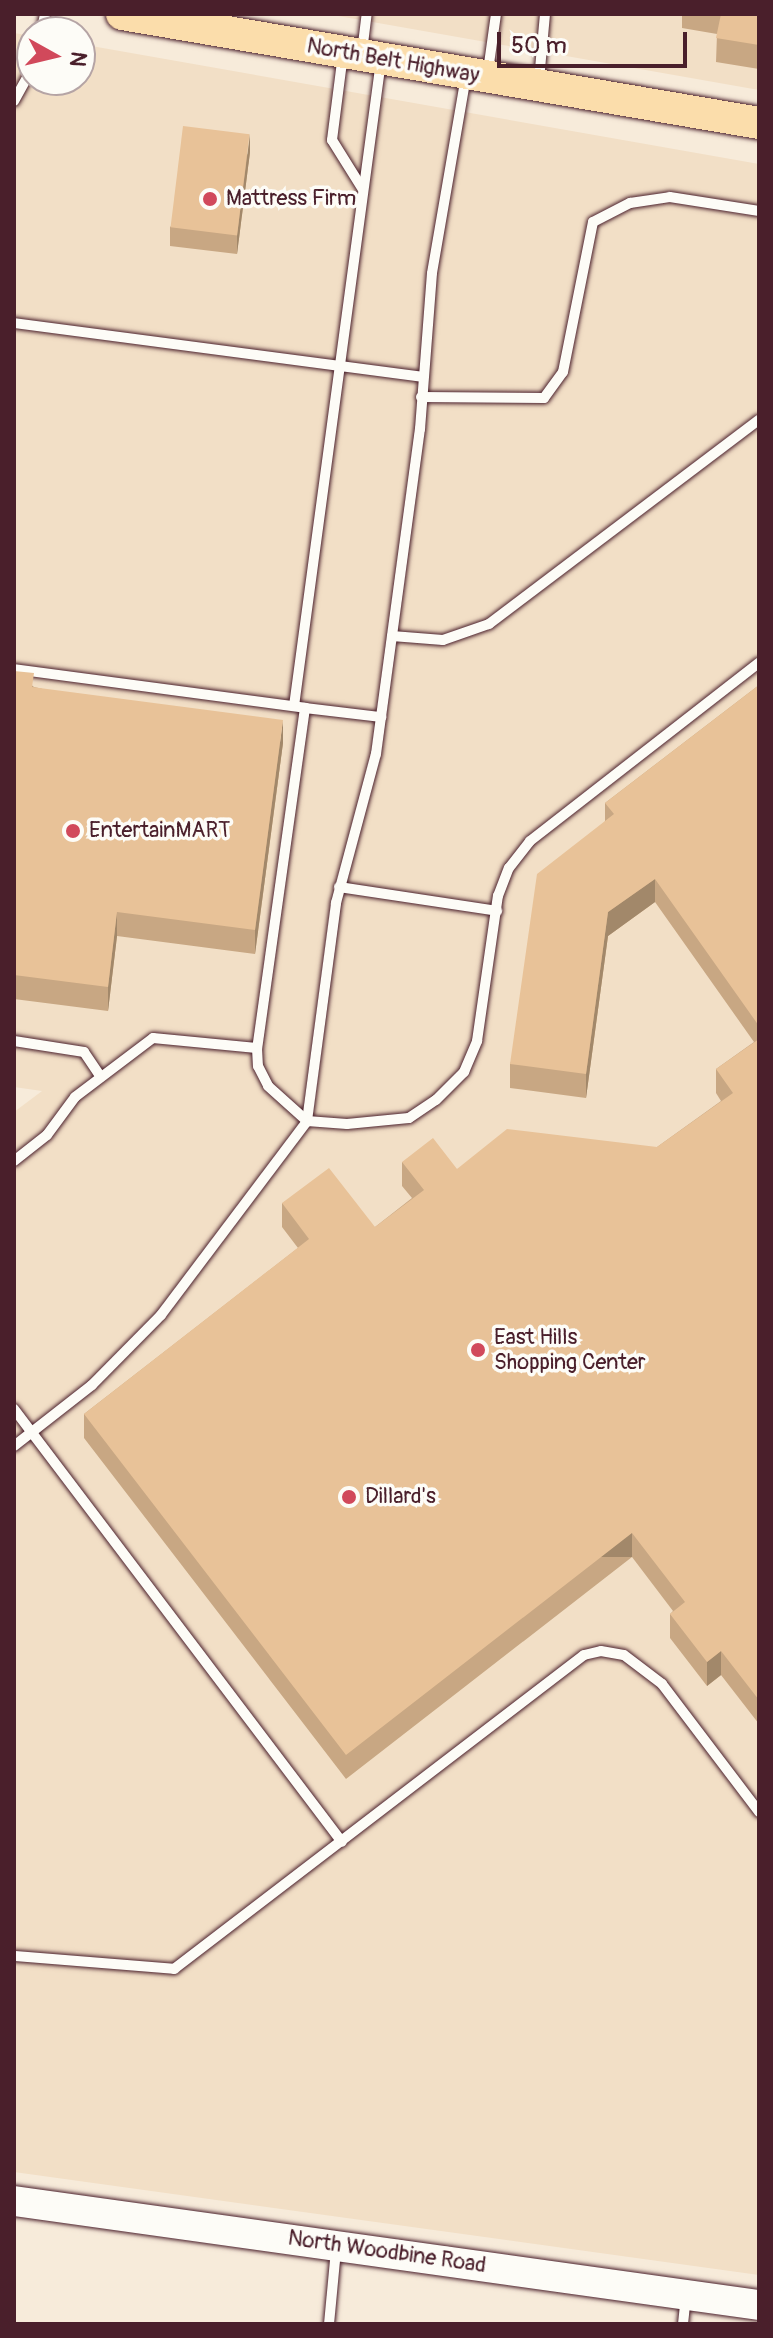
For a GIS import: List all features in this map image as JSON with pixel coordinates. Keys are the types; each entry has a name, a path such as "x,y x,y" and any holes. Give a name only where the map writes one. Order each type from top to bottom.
{"main road":[{"name":"North Belt Highway","path":"122,14 759,123"},
{"name":"North Woodbine Road","path":"14,2201 336,2244 685,2310 759,2308"}],"lane":[{"path":"367,14 362,55 362,188 257,1048 258,1066 268,1086 307,1121 347,1124 409,1118 464,1072 477,1041 497,911 509,868 530,841 759,663"},
{"path":"14,1446 92,1385 161,1315 307,1121 339,887 370,788 381,717 421,397 432,273 477,75 496,14"},
{"path":"538,85 545,14"},
{"path":"362,55 332,140 362,188"},
{"path":"421,397 544,398 563,372 593,222 630,203 670,197 759,211"},
{"path":"14,323 422,377"},
{"path":"392,636 443,640 489,624 759,420"},
{"path":"14,669 381,717"},
{"path":"339,887 497,911"},
{"path":"14,1161 47,1135 75,1097 153,1038 257,1048"},
{"path":"14,1041 84,1052 101,1077"},
{"path":"14,1409 342,1842"},
{"path":"14,1956 174,1969 584,1655 601,1651 624,1655 662,1684 759,1812"},
{"path":"329,2324 336,2244"},
{"path":"758,2324 759,2308"}],"shaded area":[{"path":"327,14 759,14 759,90"},
{"name":"East Hills Shopping Center","path":"14,33 16,96 96,96 96,47 759,164 759,2275 14,2172 14,1112 42,1091 14,1087"}],"building":[{"path":"721,14 759,14 759,45 716,38"},
{"name":"Mattress Firm","path":"183,126 250,134 237,235 171,227"},
{"path":"14,671 34,673 32,687 283,720 255,930 117,912 108,987 14,975"},
{"path":"759,685 759,1026 655,879 608,912 586,1074 510,1064 537,874 614,814 605,803"},
{"name":"East Hills Shopping Center","path":"759,1039 759,1700 721,1651 707,1662 670,1614 685,1602 632,1533 346,1755 84,1414 309,1239 282,1203 329,1168 375,1227 424,1190 402,1162 433,1138 457,1169 507,1129 657,1147 733,1093 716,1069"}],"place":[{"name":"Mattress Firm","path":"210,199"},
{"name":"EntertainMART","path":"73,831"},
{"name":"East Hills Shopping Center","path":"478,1350"},
{"name":"Dillard's","path":"349,1497"}]}
